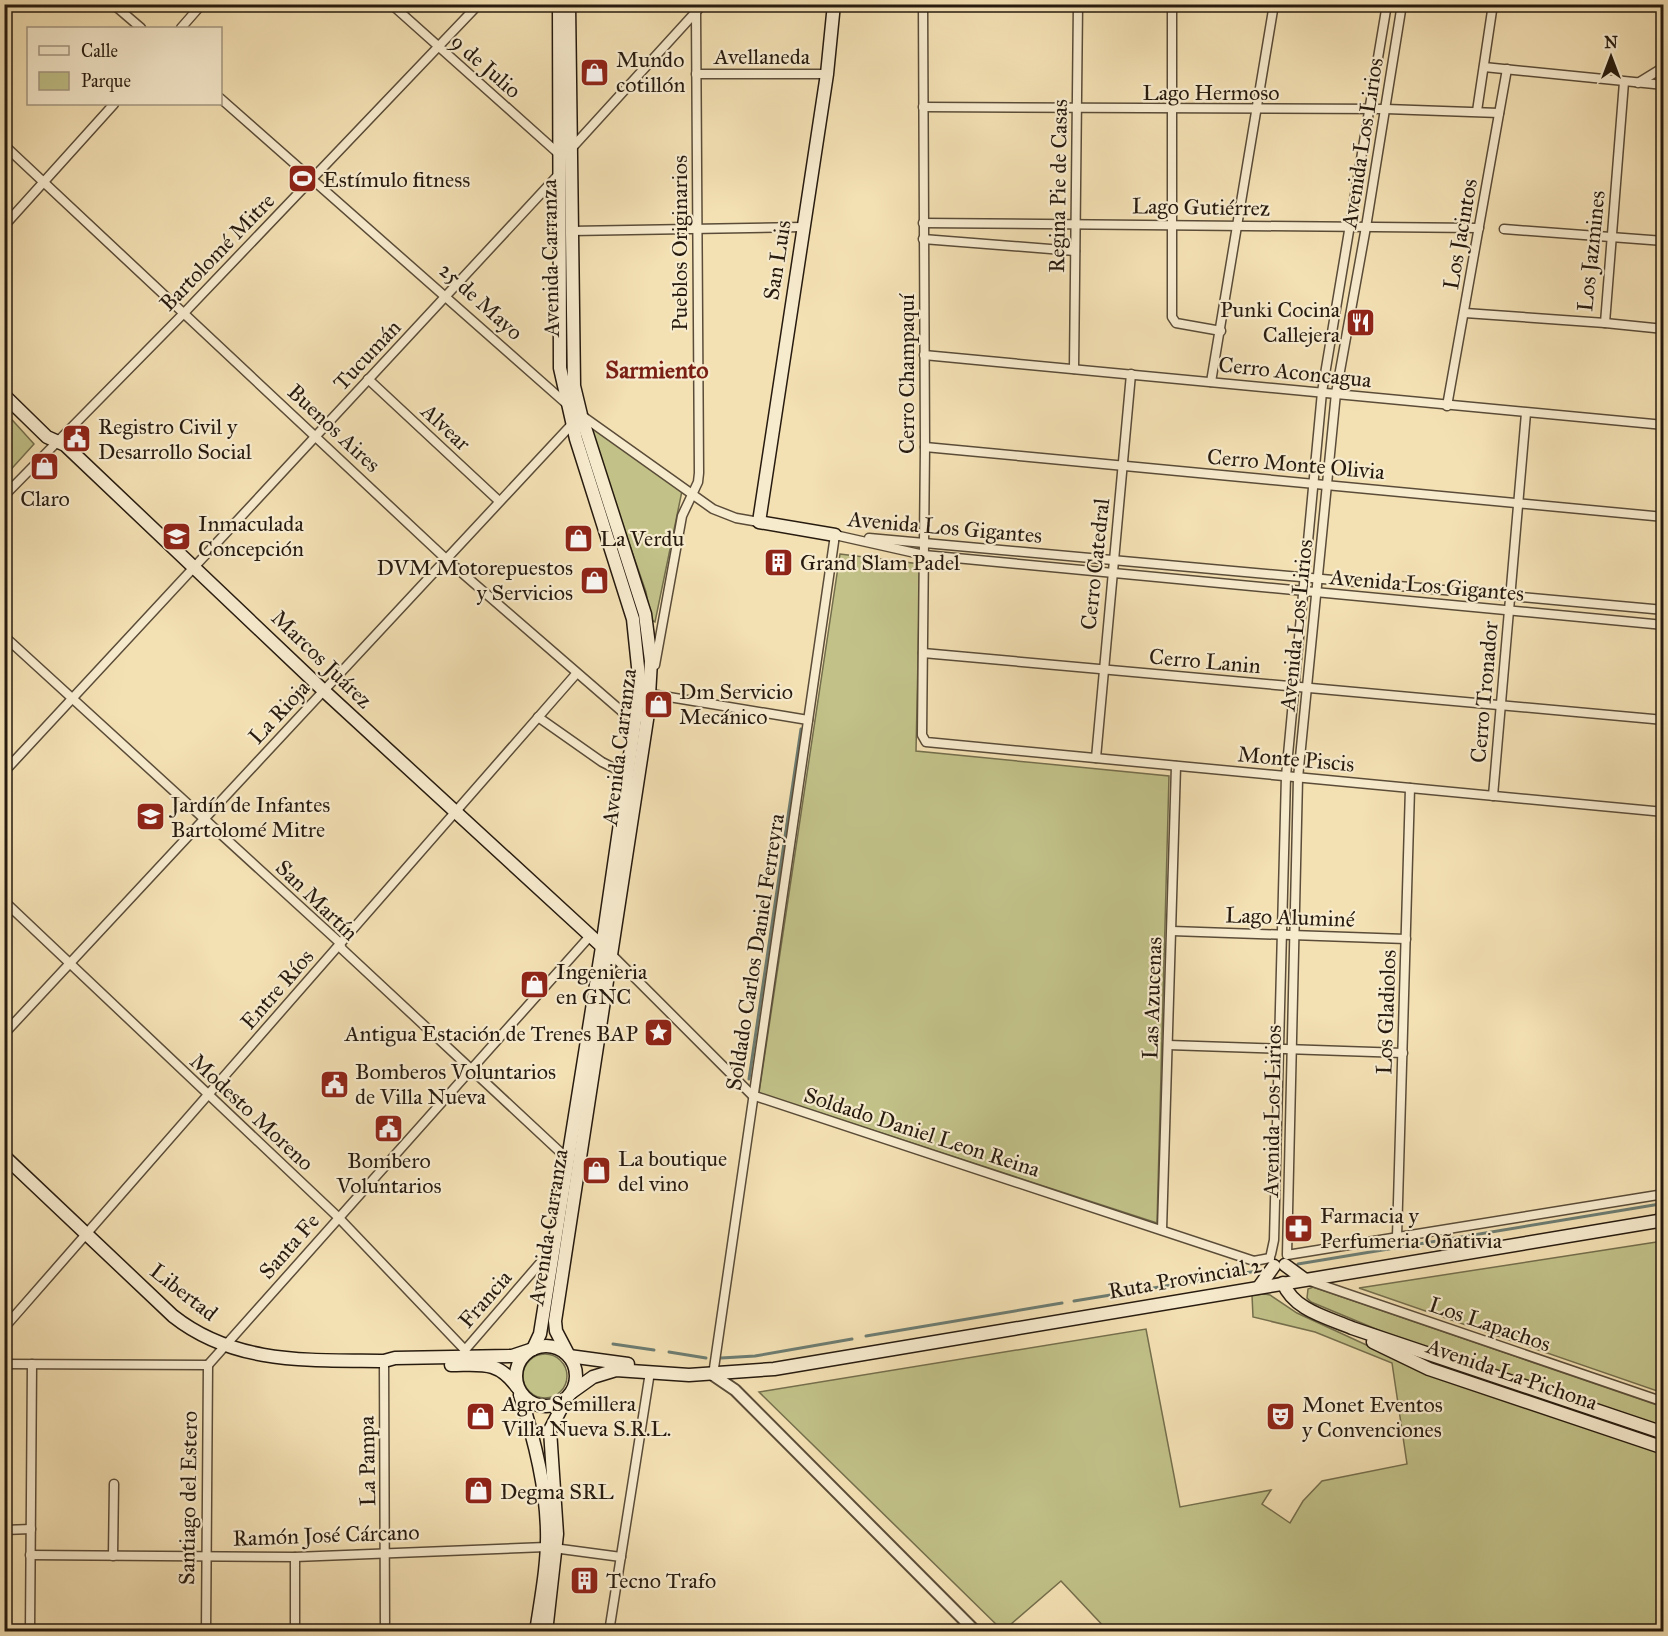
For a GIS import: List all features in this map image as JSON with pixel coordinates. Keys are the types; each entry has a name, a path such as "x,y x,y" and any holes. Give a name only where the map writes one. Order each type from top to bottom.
{"main road":[{"name":"Avenida Carranza","path":"559,4 565,152 571,231 573,369 577,420 633,619 640,664 642,715 574,1160 555,1321 556,1331 568,1355"},
{"name":"Avenida Carranza","path":"569,4 565,152 560,173 560,368 566,404 577,420 645,614 651,661 651,689 642,715 628,775 606,951"},
{"name":"San Luis","path":"759,522 827,74 834,4"},
{"name":"Marcos Juárez","path":"4,395 47,437 65,445 323,690 606,951"},
{"path":"759,522 835,535"},
{"name":"Libertad","path":"4,1156 173,1316 194,1331 226,1346 258,1356 285,1359 384,1361 395,1358 465,1353 512,1356 531,1349"},
{"name":"Avenida Carranza","path":"531,1349 540,1334 555,1245 574,1160"},
{"name":"Ruta Provincial 2","path":"713,1375 816,1362 1662,1220"},
{"path":"1259,1287 1277,1259 1304,1279"},
{"name":"Avenida La Pichona","path":"1283,1283 1288,1295 1302,1307 1352,1328 1664,1433"},
{"name":"Avenida La Pichona","path":"1352,1328 1385,1349 1429,1369 1664,1448"},
{"path":"536,1632 551,1547 540,1474 519,1392 517,1367 531,1349 549,1346 568,1355 713,1375"},
{"path":"546,1632 551,1547 550,1430 569,1396 576,1371 568,1355"},
{"name":"Libertad","path":"384,1361 396,1365 488,1365 506,1372 519,1392"},
{"path":"519,1392 544,1406 555,1405 594,1377 616,1370 713,1375"}],"street":[{"path":"113,4 140,27"},
{"path":"182,27 202,4"},
{"name":"9 de Julio","path":"391,4 438,48 565,152"},
{"name":"Bartolomé Mitre","path":"4,496 313,179 478,4"},
{"path":"565,152 704,4"},
{"name":"Cerro Champaquí","path":"923,4 925,447 922,735 926,742"},
{"name":"Regina Pie de Casas","path":"1074,369 1078,4"},
{"path":"1172,4 1172,317 1176,323 1185,326 1221,331"},
{"path":"1211,382 1274,4"},
{"name":"Avenida Los Lirios","path":"1277,1259 1274,1240 1286,776 1322,392 1387,4"},
{"name":"Avenida Los Lirios","path":"1277,1259 1292,1050 1298,777 1336,393 1366,227 1402,4"},
{"path":"1477,111 1493,4"},
{"name":"Pueblos Originarios","path":"651,689 682,516 693,494 699,473 696,13"},
{"path":"1484,67 1664,86"},
{"path":"1638,83 1664,67"},
{"name":"Los Jacintos","path":"1448,406 1507,69"},
{"name":"Avellaneda","path":"696,74 827,74"},
{"name":"Los Jazmines","path":"1465,314 1605,323 1624,82"},
{"name":"25 de Mayo","path":"222,100 566,404"},
{"path":"4,226 113,105"},
{"name":"Lago Hermoso","path":"923,107 1172,110 1386,109 1499,113"},
{"name":"Buenos Aires","path":"4,145 446,558 576,674 626,715 642,715"},
{"name":"Tucumán","path":"4,772 560,173"},
{"name":"Lago Gutiérrez","path":"923,223 1479,228"},
{"path":"571,231 804,227"},
{"path":"1504,229 1664,241"},
{"path":"923,239 1075,251"},
{"path":"1605,323 1664,329"},
{"name":"Cerro Aconcagua","path":"924,354 1664,425"},
{"name":"Cerro Catedral","path":"1096,758 1131,374"},
{"name":"Alvear","path":"368,380 499,501"},
{"name":"Cerro Tronador","path":"1493,796 1526,413"},
{"path":"577,420 726,514 759,522"},
{"name":"La Rioja","path":"4,1034 577,420"},
{"name":"Cerro Monte Olivia","path":"925,447 1664,517"},
{"name":"Avenida Los Gigantes","path":"835,535 1664,610"},
{"name":"Avenida Los Gigantes","path":"835,535 924,555 1664,625"},
{"name":"Soldado Carlos Daniel Ferreyra","path":"713,1375 835,535"},
{"name":"San Martín","path":"4,636 205,819 472,1069 574,1160"},
{"name":"Cerro Lanin","path":"923,653 1664,720"},
{"name":"Entre Ríos","path":"4,1328 576,674"},
{"path":"651,689 808,720"},
{"path":"538,717 602,762 628,775"},
{"name":"Monte Piscis","path":"926,742 1664,812"},
{"name":"Las Azucenas","path":"1162,1230 1176,766"},
{"name":"Los Gladiolos","path":"1397,1237 1410,788"},
{"name":"Modesto Moreno","path":"4,901 207,1096 338,1217 465,1353"},
{"name":"Lago Aluminé","path":"1172,931 1406,939"},
{"name":"Santa Fe","path":"208,1365 590,936"},
{"name":"Soldado Daniel Leon Reina","path":"606,951 752,1095 1254,1260 1277,1259 1663,1194"},
{"path":"1168,1046 1403,1053"},
{"path":"1662,1220 1664,1176"},
{"name":"Francia","path":"465,1353 555,1245"},
{"name":"Los Lapachos","path":"1304,1279 1664,1402"},
{"name":"La Pampa","path":"384,1361 385,1632"},
{"path":"4,1364 208,1365"},
{"path":"30,1632 32,1364"},
{"name":"Santiago del Estero","path":"206,1632 208,1365"},
{"path":"609,1632 650,1372"},
{"path":"713,1375 735,1390 976,1632"},
{"path":"113,1556 114,1484"},
{"path":"4,1530 31,1529"},
{"name":"Ramón José Cárcano","path":"30,1555 295,1557 386,1551 551,1547 621,1557"},
{"path":"295,1557 295,1632"}],"green space":[{"path":"5,412 34,444 4,476"},
{"path":"593,428 682,491 655,622 651,620 646,592 590,431"},
{"path":"840,554 920,564 916,751 1169,776 1157,1223 759,1093"},
{"path":"1663,1241 1663,1393 1359,1288 1650,1243"},
{"path":"1313,1287 1663,1407 1663,1429 1424,1349 1311,1302 1307,1298 1308,1289"},
{"path":"1265,1294 1297,1313 1425,1372 1663,1453 1663,1631 1108,1631 1061,1581 1003,1631 759,1392 1146,1329 1180,1507 1271,1490 1262,1504 1290,1523 1303,1501 1322,1481 1407,1464 1392,1363 1315,1332 1253,1317 1252,1295"},
{"path":"1403,1351 1663,1438 1663,1443 1433,1367"},
{"path":"545,1354 561,1360 567,1376 561,1392 545,1398 529,1392 523,1376 529,1360"}],"waterway":[{"path":"749,1079 801,729"},
{"path":"1298,1264 1660,1204"},
{"path":"1074,1301 1257,1271"},
{"path":"866,1336 1062,1303"},
{"path":"721,1358 755,1356 852,1339"},
{"path":"613,1344 654,1350"},
{"path":"669,1352 706,1358"}],"place":[{"name":"Mundo cotillón","path":"595,72"},
{"name":"Estímulo fitness","path":"302,179"},
{"name":"Punki Cocina Callejera","path":"1361,322"},
{"name":"Registro Civil y Desarrollo Social","path":"77,439"},
{"name":"Claro","path":"45,466"},
{"name":"Inmaculada Concepción","path":"177,536"},
{"name":"La Verdu","path":"579,538"},
{"name":"Grand Slam Padel","path":"779,562"},
{"name":"DVM Motorepuestos y Servicios","path":"594,580"},
{"name":"Dm Servicio Mecánico","path":"658,704"},
{"name":"Jardín de Infantes Bartolomé Mitre","path":"150,817"},
{"name":"Ingenieria en GNC","path":"535,984"},
{"name":"Antigua Estación de Trenes BAP","path":"659,1033"},
{"name":"Bomberos Voluntarios de Villa Nueva","path":"334,1084"},
{"name":"Bombero Voluntarios","path":"389,1128"},
{"name":"La boutique del vino","path":"597,1171"},
{"name":"Farmacia y Perfumeria Oñativia","path":"1299,1228"},
{"name":"Agro Semillera Villa Nueva S.R.L.","path":"481,1416"},
{"name":"Monet Eventos y Convenciones","path":"1281,1417"},
{"name":"Degma SRL","path":"479,1491"},
{"name":"Tecno Trafo","path":"585,1580"}],"district":[{"name":"Sarmiento","path":"657,370"}]}
